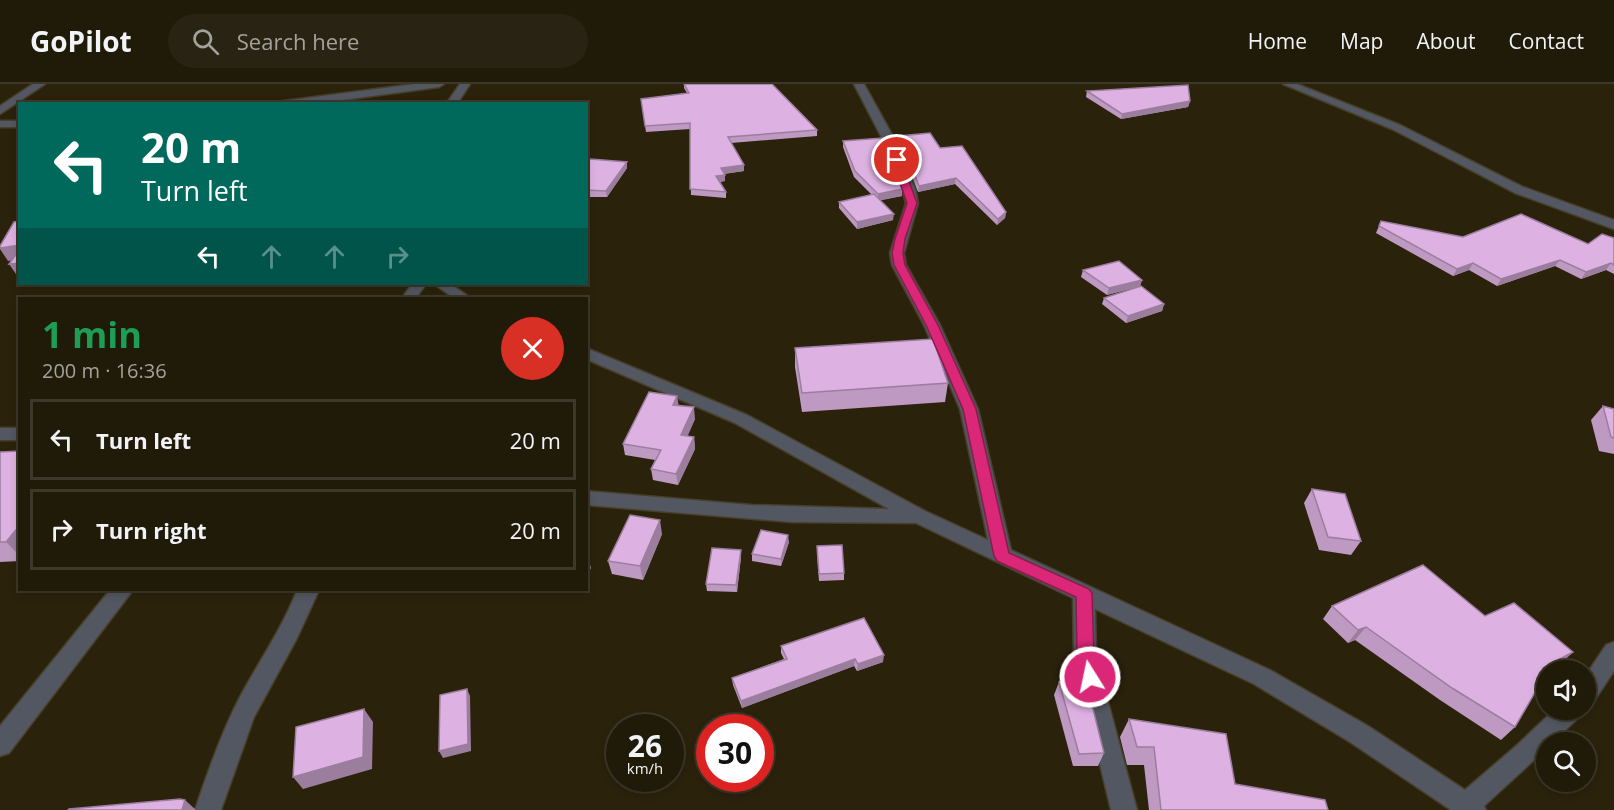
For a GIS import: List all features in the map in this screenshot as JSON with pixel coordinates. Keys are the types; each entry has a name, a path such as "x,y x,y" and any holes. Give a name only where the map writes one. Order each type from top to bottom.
{"street":[{"path":"0,111 40,84"},
{"path":"300,102 440,84"},
{"path":"452,102 465,84"},
{"path":"859,84 897,160 911,196 912,203 897,253 899,265 932,325 969,409 1002,556"},
{"path":"1293,86 1318,85"},
{"path":"1293,86 1396,127 1519,190 1614,225"},
{"path":"0,124 18,124"},
{"path":"443,285 462,297"},
{"path":"588,354 741,419 918,516 1262,677 1359,734 1469,808 1560,720"},
{"path":"0,434 18,434"},
{"path":"588,498 788,515 856,518 918,516"},
{"path":"0,745 121,591"},
{"path":"208,810 232,742 308,591"},
{"path":"1084,593 1085,657 1124,810"},
{"path":"1596,679 1614,652"}],"building":[{"path":"684,84 772,84 817,130 728,137 744,165 721,168 725,175 716,176 726,192 690,189 690,123 645,126 641,99 689,93"},
{"path":"1188,85 1190,101 1122,114 1087,91"},
{"path":"930,133 940,148 962,146 1006,212 998,219 956,178 919,186 899,136"},
{"path":"883,138 902,189 878,194 855,171 843,141"},
{"path":"590,159 627,162 606,191 588,190 588,162"},
{"path":"874,194 894,214 857,222 839,202"},
{"path":"1521,214 1588,244 1602,234 1614,238 1614,265 1611,263 1586,272 1560,260 1501,279 1473,263 1457,269 1379,226 1381,221 1463,237"},
{"path":"18,221 18,245 0,248 0,246 14,222"},
{"path":"18,252 18,263 9,264"},
{"path":"1119,261 1142,280 1109,288 1083,270"},
{"path":"1141,286 1164,304 1128,316 1104,298"},
{"path":"933,339 948,383 802,393 795,348"},
{"path":"649,392 677,396 673,405 694,407 681,435 694,437 676,474 651,469 661,450 623,444"},
{"path":"1603,406 1614,409 1614,438 1611,437"},
{"path":"18,451 18,527 6,542 0,542 0,452"},
{"path":"1312,489 1345,494 1361,541 1328,537"},
{"path":"630,515 660,520 640,566 608,561"},
{"path":"761,530 788,535 781,559 752,554"},
{"path":"842,545 844,573 819,574 817,546"},
{"path":"712,548 741,550 736,585 706,584"},
{"path":"1423,565 1485,616 1514,603 1573,652 1558,660 1536,660 1536,691 1515,727 1452,688 1366,627 1358,630 1332,606"},
{"path":"864,618 884,655 858,664 855,659 741,701 732,678 787,659 781,646"},
{"path":"1086,681 1104,753 1079,754 1059,682"},
{"path":"467,689 468,744 439,751 440,695"},
{"path":"364,709 363,757 293,777 296,727"},
{"path":"1129,719 1226,734 1235,784 1325,800 1328,810 1161,810 1154,747 1137,747"},
{"path":"185,800 182,810 68,810 69,809"}],"route":[{"path":"897,160 912,203 897,253 899,265 932,325 969,409 1002,556 1084,593 1085,657 1090,677"}]}
